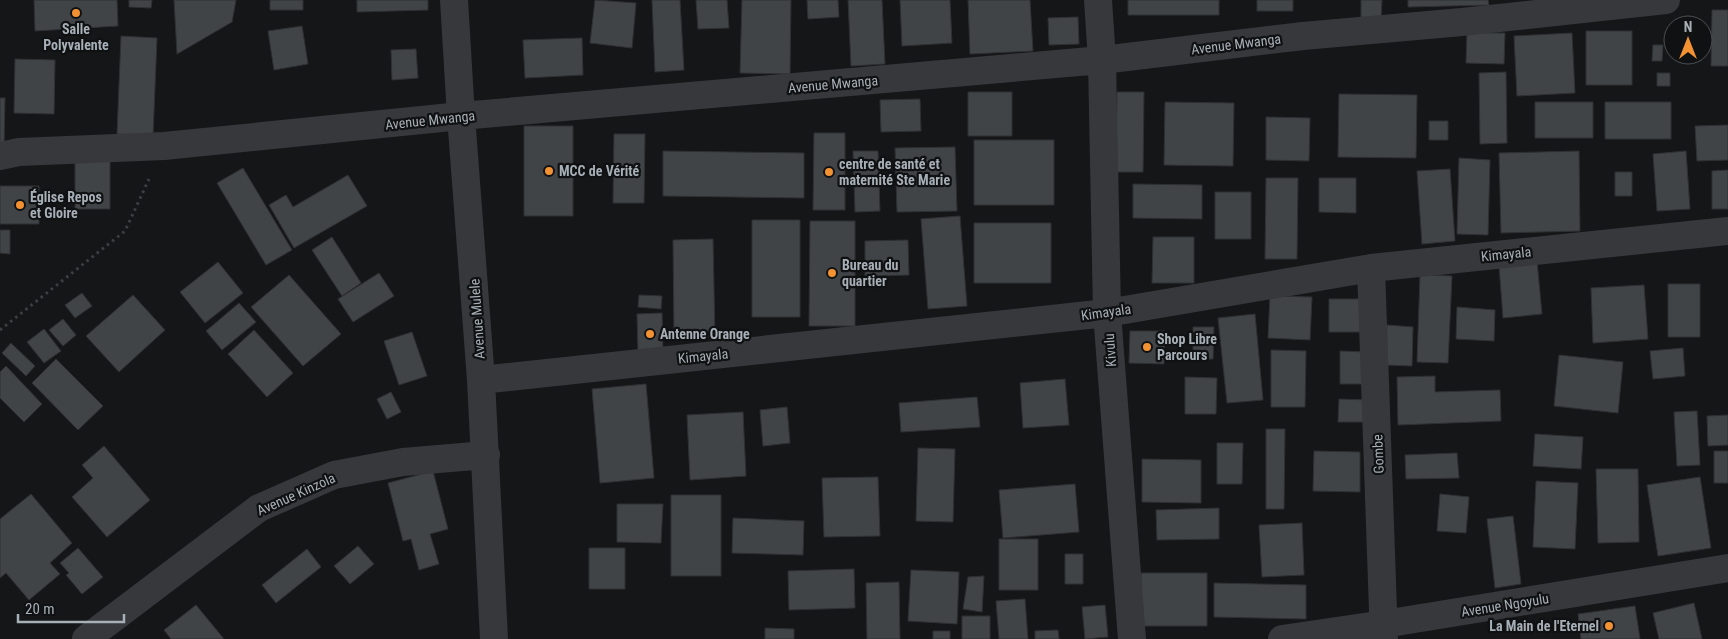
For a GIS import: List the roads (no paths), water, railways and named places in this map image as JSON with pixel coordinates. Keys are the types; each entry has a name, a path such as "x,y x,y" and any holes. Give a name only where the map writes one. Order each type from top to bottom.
{"street":[{"name":"Avenue Mulele","path":"454,0 461,116 482,380 494,639"},
{"name":"Kivulu","path":"1098,0 1102,60 1107,313 1132,639"},
{"name":"Avenue Mwanga","path":"0,156 19,152 164,146 461,116 1102,60 1303,36 1452,23 1666,0"},
{"name":"Kimayala","path":"482,380 1107,313 1371,268 1728,230"},
{"name":"Gombe","path":"1371,268 1384,632"},
{"name":"Avenue Kinzola","path":"86,639 259,508 334,475 403,462 486,455"},
{"name":"Avenue Ngoyulu","path":"1282,639 1384,632 1728,568"}],"place":[{"name":"Salle Polyvalente","path":"76,13"},
{"name":"MCC de Vérité","path":"549,171"},
{"name":"centre de santé et maternité Ste Marie","path":"829,172"},
{"name":"Église Repos et Gloire","path":"20,205"},
{"name":"Bureau du quartier","path":"832,273"},
{"name":"Antenne Orange","path":"650,334"},
{"name":"Shop Libre Parcours","path":"1147,347"},
{"name":"La Main de l'Eternel","path":"1609,626"}]}
